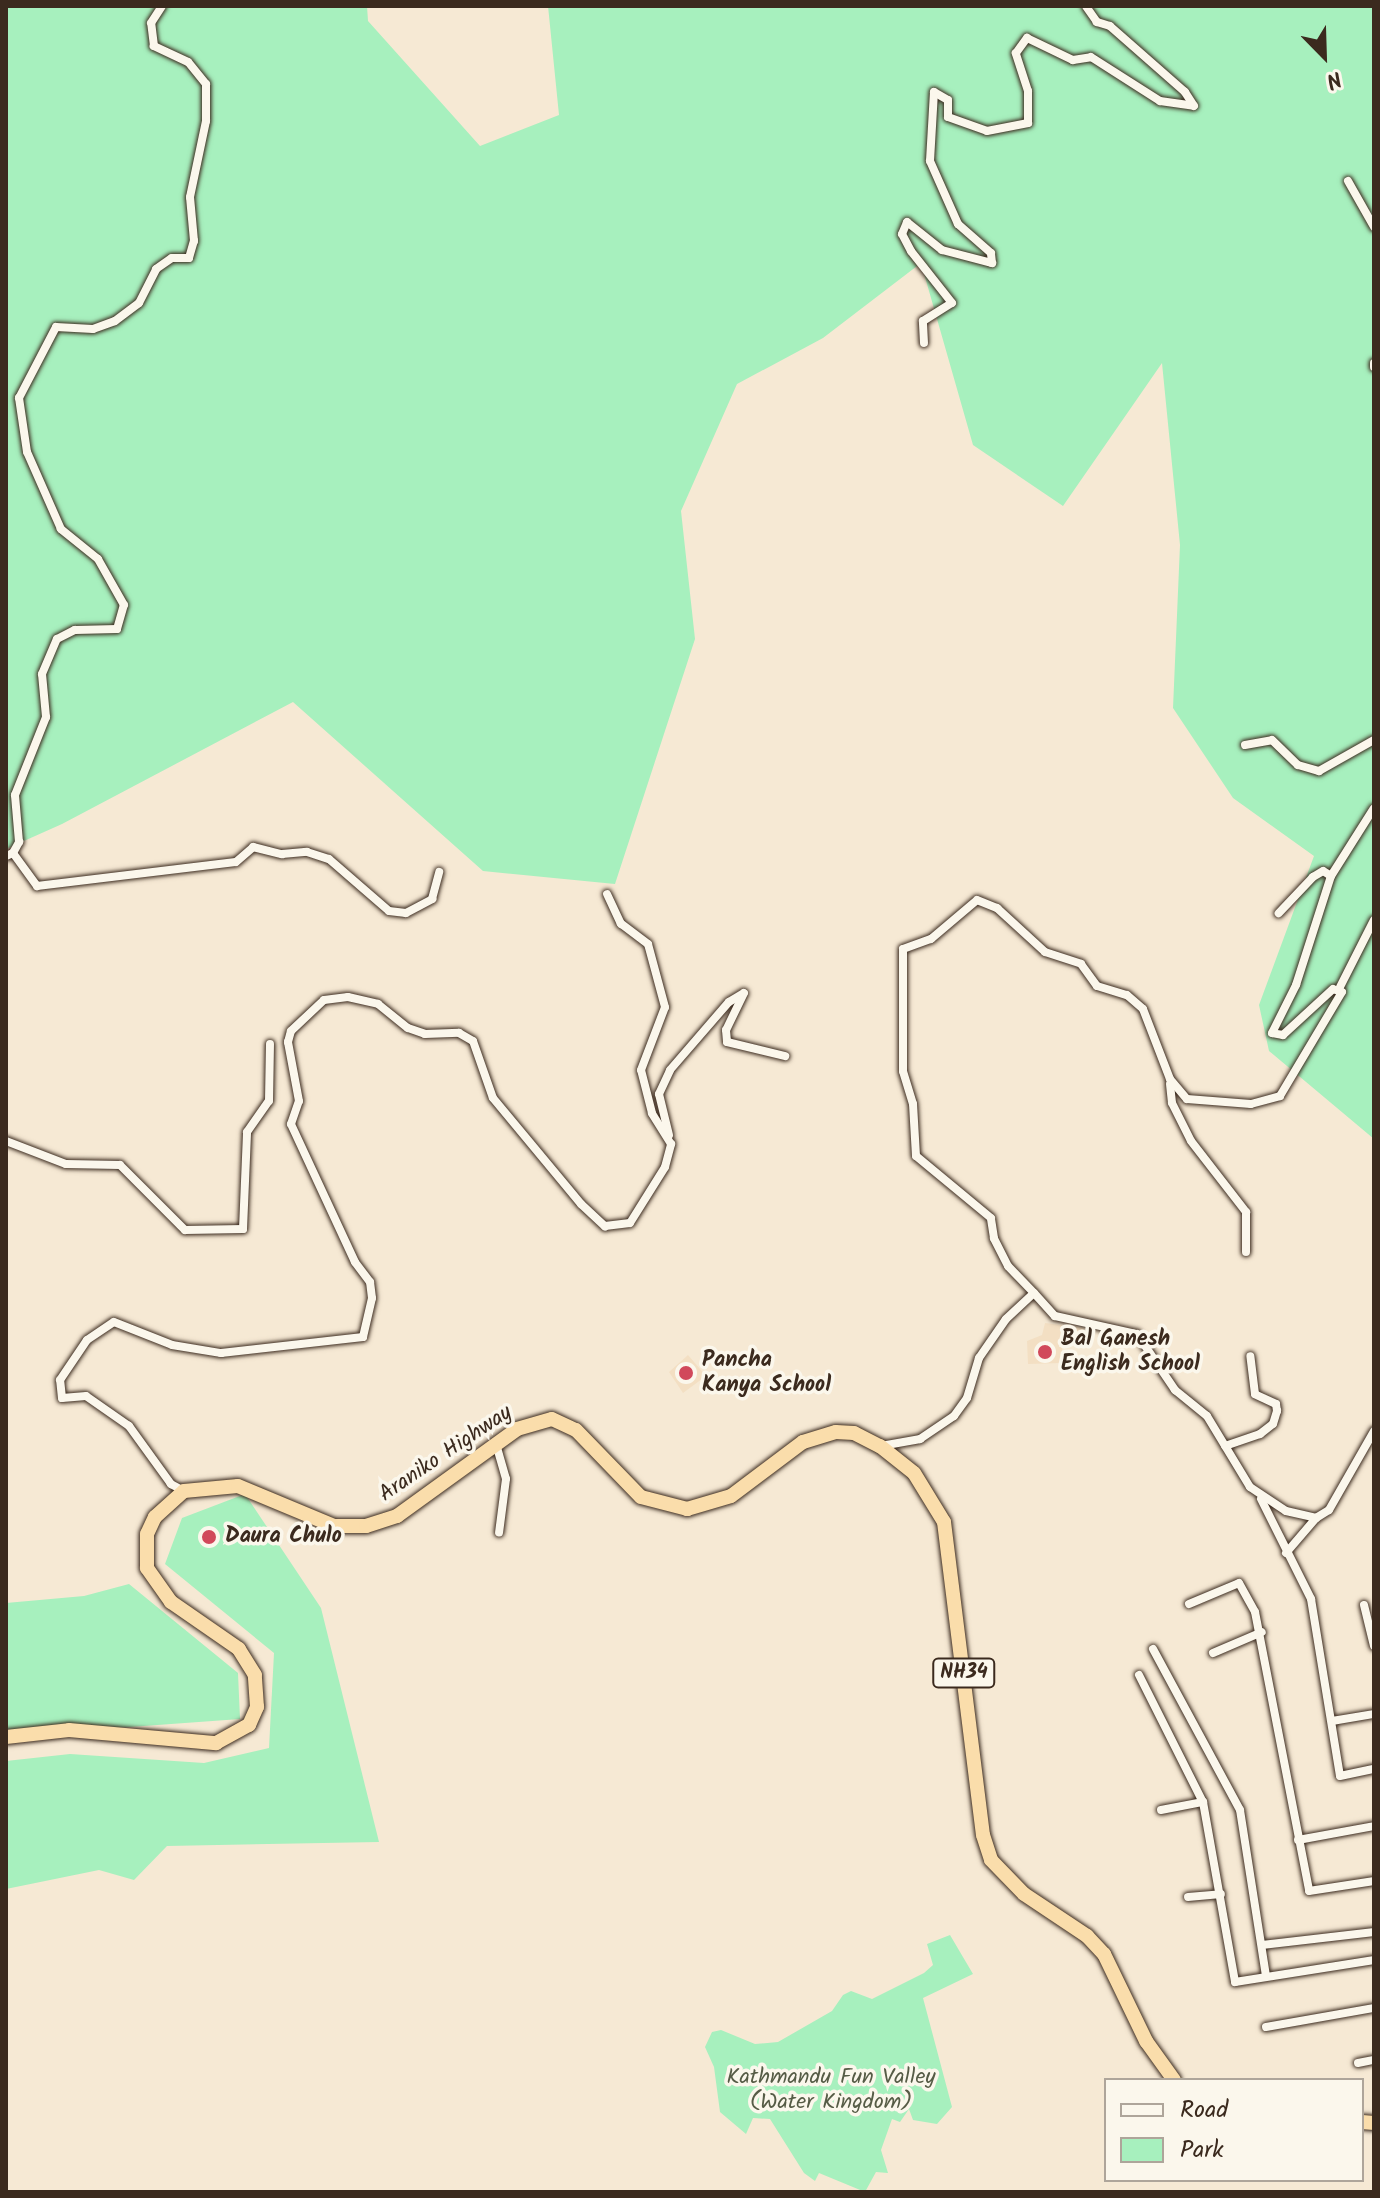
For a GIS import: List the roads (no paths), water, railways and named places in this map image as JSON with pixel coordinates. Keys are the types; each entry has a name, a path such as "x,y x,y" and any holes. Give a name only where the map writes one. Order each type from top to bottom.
{"highway":[{"name":"Araniko Highway","path":"184,1491 238,1486 334,1526 366,1526 397,1516 496,1443 536,1421 561,1422 592,1444 641,1497 687,1509 731,1496 820,1435 854,1433 880,1446 914,1473 944,1522 983,1835 991,1860 1024,1894 1087,1936 1104,1954 1146,2041 1173,2078"},
{"path":"6,1737 69,1730 216,1743 249,1725 257,1707 255,1675 239,1649 171,1602 147,1568 143,1551 155,1517 184,1491"}],"street":[{"path":"162,6 151,23 154,46 188,62 206,84 206,121 190,197 194,241 189,258 172,258 156,269 139,303 115,321 93,329 56,327 19,398 27,452 61,529 98,559 124,605 117,629 75,630 57,639 42,674 46,717 15,795 19,842 9,854 37,886 236,862 253,847 282,854 307,852 329,859 389,911 406,913 432,899 439,872"},
{"path":"924,343 923,321 952,303 911,251 902,234 907,222 942,250 992,263 991,253 958,224 930,161 934,92 948,100 948,117 987,131 1028,123 1028,91 1016,53 1027,38 1073,60 1091,57 1160,101 1194,106 1185,92 1110,26 1097,22 1086,6"},
{"path":"1348,181 1374,227"},
{"path":"1245,745 1272,740 1298,765 1319,771 1374,740"},
{"path":"1340,987 1283,1035 1272,1033 1296,985 1331,876 1374,808"},
{"path":"1279,913 1313,877 1323,871 1331,876"},
{"path":"607,894 621,924 648,944 659,977 665,1007 641,1070 652,1113 671,1144"},
{"path":"1246,1252 1246,1212 1180,1121 1170,1079 1143,1009 1127,995 1097,986 1081,964 1045,952 997,908 977,900 931,939 903,949 903,1071 913,1104 916,1156 991,1218 994,1238 1008,1266 1055,1316 1137,1334 1175,1390 1207,1416 1260,1498 1311,1599 1340,1776 1374,1769"},
{"path":"1170,1079 1177,1090 1198,1102 1251,1104 1280,1096 1335,1008 1340,987 1374,920"},
{"path":"184,1491 165,1477 129,1426 86,1396 62,1398 60,1380 87,1340 114,1322 172,1345 221,1353 363,1337 372,1298 370,1282 355,1262 291,1124 299,1101 288,1042 291,1031 324,1000 348,997 378,1004 408,1028 425,1034 459,1033 473,1041 493,1098 605,1226 630,1223 665,1167 671,1144 659,1094 670,1070 729,1002 744,993 726,1030 727,1042 785,1056"},
{"path":"6,1141 66,1164 120,1165 185,1230 243,1229 247,1132 269,1101 270,1044"},
{"path":"880,1446 920,1439 954,1416 967,1398 979,1358 1006,1319 1034,1293"},
{"path":"1225,1446 1260,1434 1273,1424 1277,1411 1276,1404 1255,1394 1250,1356"},
{"path":"1286,1553 1316,1518 1337,1502 1374,1431"},
{"path":"496,1443 506,1479 499,1533"},
{"path":"1260,1498 1316,1518"},
{"path":"1189,1604 1239,1583 1262,1632 1309,1891 1374,1881"},
{"path":"1364,1605 1374,1646"},
{"path":"1213,1653 1262,1632"},
{"path":"1153,1649 1240,1810 1266,1976"},
{"path":"1139,1675 1203,1802 1235,1982 1374,1960"},
{"path":"1332,1721 1374,1714"},
{"path":"1161,1810 1203,1802"},
{"path":"1298,1840 1374,1826"},
{"path":"1188,1897 1221,1894"},
{"path":"1262,1945 1374,1932"},
{"path":"1266,2027 1374,2008"},
{"path":"1358,2063 1374,2060"}],"place":[{"name":"Bal Ganesh English School","path":"1045,1352"},
{"name":"Pancha Kanya School","path":"686,1373"},
{"name":"Daura Chulo","path":"209,1537"}],"park label":[{"name":"Kathmandu Fun Valley (Water Kingdom)","path":"831,2090"}]}
